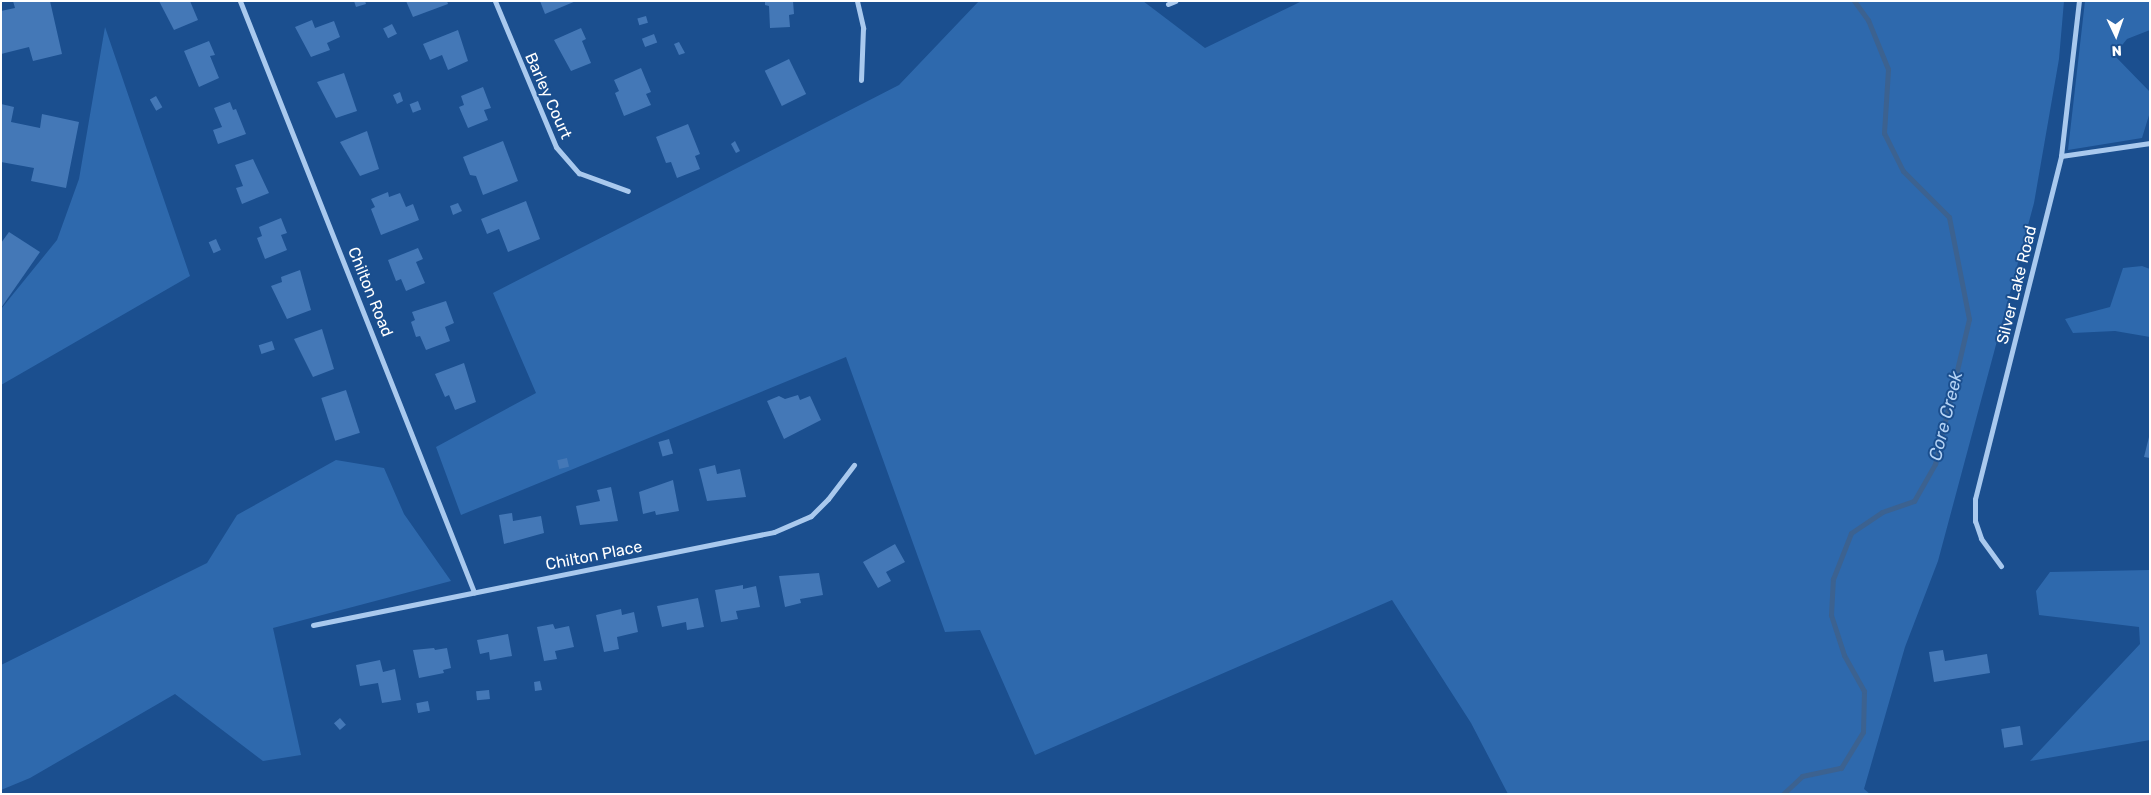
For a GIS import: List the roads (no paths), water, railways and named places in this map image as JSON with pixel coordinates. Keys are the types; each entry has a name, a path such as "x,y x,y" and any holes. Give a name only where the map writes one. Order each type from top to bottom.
{"street":[{"name":"Chilton Road","path":"240,1 474,592"},
{"name":"Barley Court","path":"495,1 556,147 579,173 593,181 628,191"},
{"path":"857,1 863,28 861,80"},
{"path":"1168,4 1176,1"},
{"name":"Silver Lake Road","path":"2001,566 1981,538 1975,521 1975,499 2061,156 2079,1"},
{"path":"2061,156 2150,143"},
{"name":"Chilton Place","path":"313,625 774,532 811,516 828,499 854,464"}],"waterway":[{"name":"Core Creek","path":"1783,794 1802,776 1841,768 1863,732 1864,691 1844,655 1831,615 1833,579 1851,533 1882,512 1914,501 1935,464 1969,319 1949,217 1903,171 1884,133 1888,69 1868,20 1854,1"}]}
